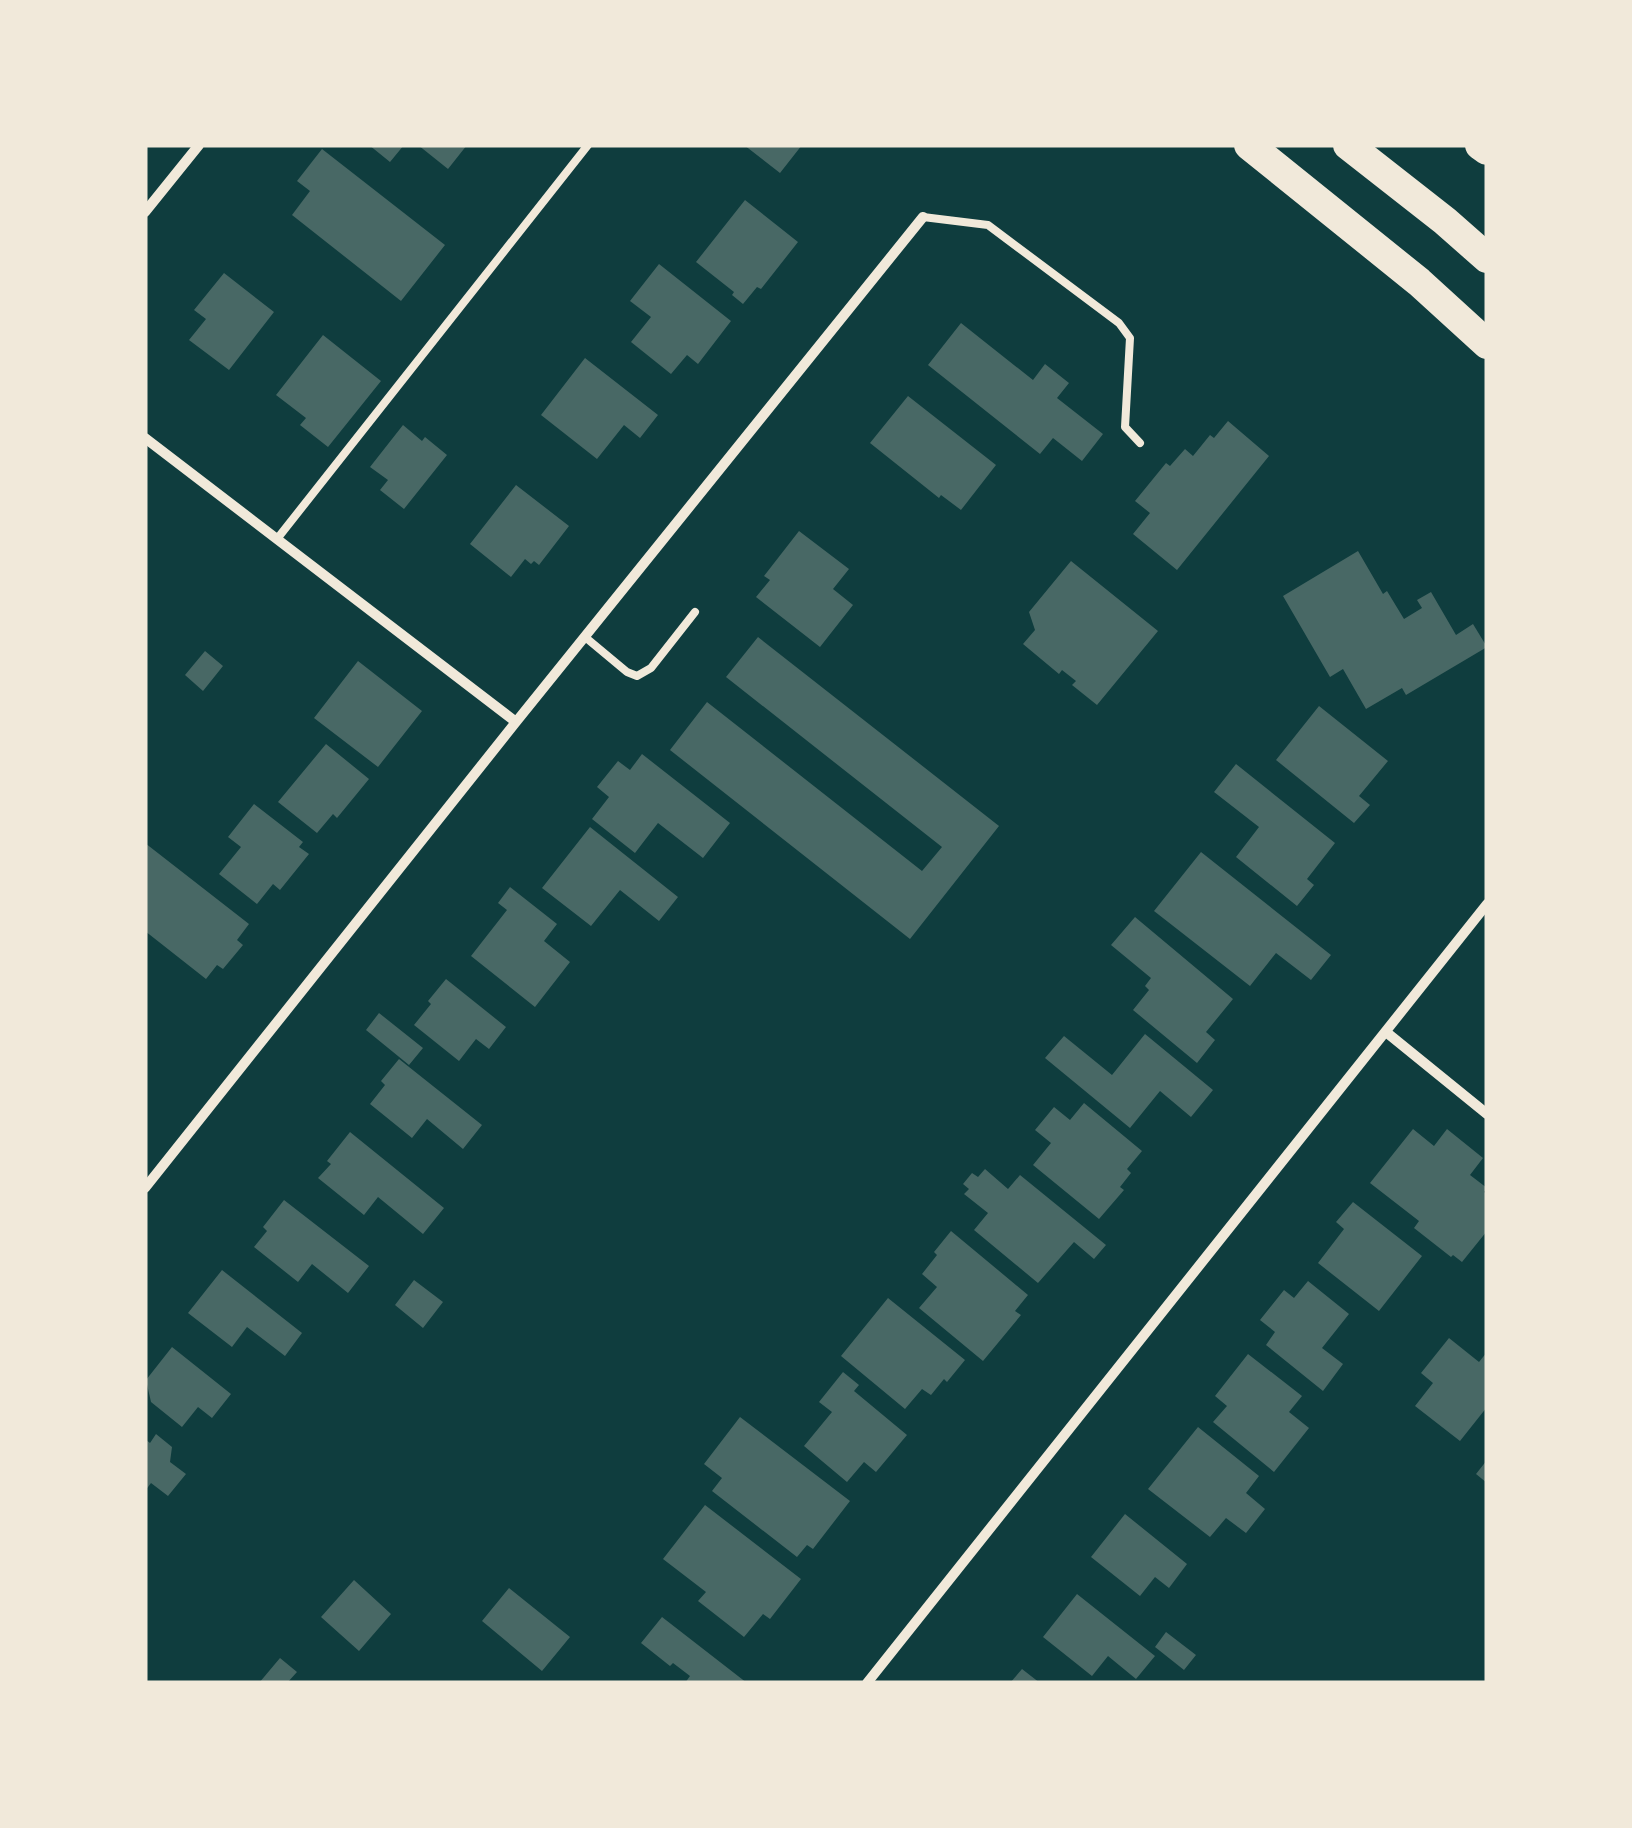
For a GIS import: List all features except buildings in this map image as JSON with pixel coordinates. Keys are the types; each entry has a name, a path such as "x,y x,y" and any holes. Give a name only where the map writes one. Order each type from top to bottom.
{"highway":[{"path":"1249,145 1419,282 1487,344"},
{"path":"1348,145 1487,258"},
{"path":"1480,145 1487,150"}],"street":[{"path":"145,212 199,145"},
{"path":"145,1188 923,217"},
{"path":"145,438 516,722"},
{"path":"866,1683 1487,904"},
{"path":"1386,1032 1487,1114"}],"lane":[{"path":"276,538 588,145"},
{"path":"923,217 988,226 1119,323 1130,338 1125,426 1140,444"},
{"path":"585,637 637,676 650,668 695,612"}]}
